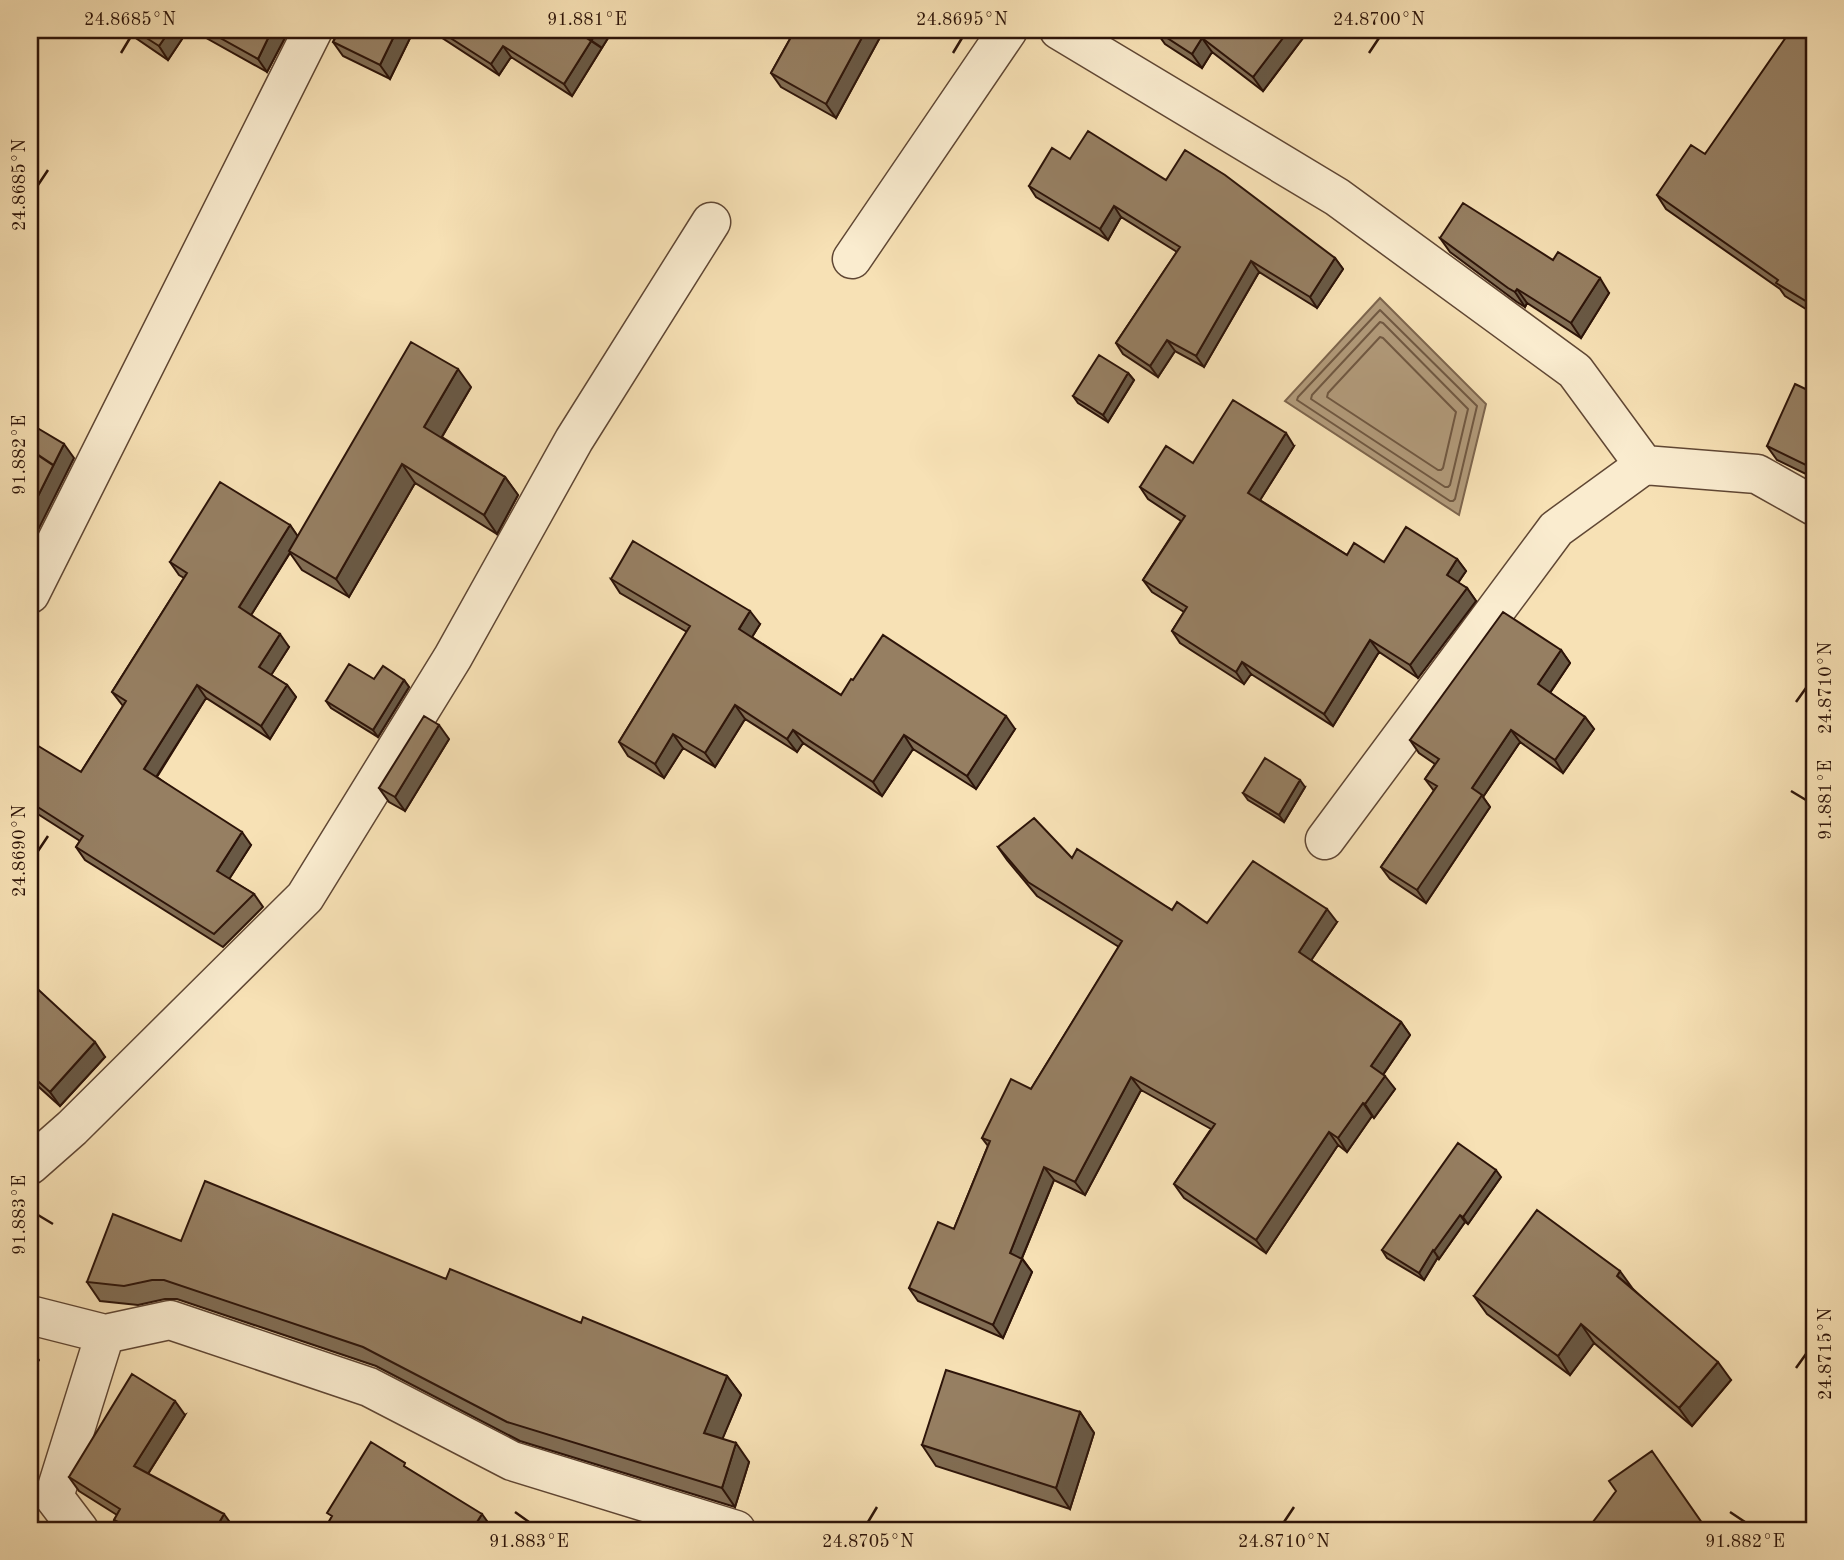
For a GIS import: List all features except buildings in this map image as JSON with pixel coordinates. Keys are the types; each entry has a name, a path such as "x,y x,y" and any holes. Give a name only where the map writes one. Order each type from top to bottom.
{"street":[{"path":"30,594 313,30"},
{"path":"852,259 1007,30"},
{"path":"1059,30 1337,197 1575,371 1644,465"},
{"path":"30,1165 72,1128 305,897 453,657 574,440 711,222"},
{"path":"1325,840 1556,529 1644,465 1757,474 1814,506"},
{"path":"30,1315 106,1334 170,1320 369,1387 512,1461 736,1530"},
{"path":"79,1530 54,1497 106,1334"}],"water":[{"path":"1380,298 1486,404 1459,515 1285,401"}]}
